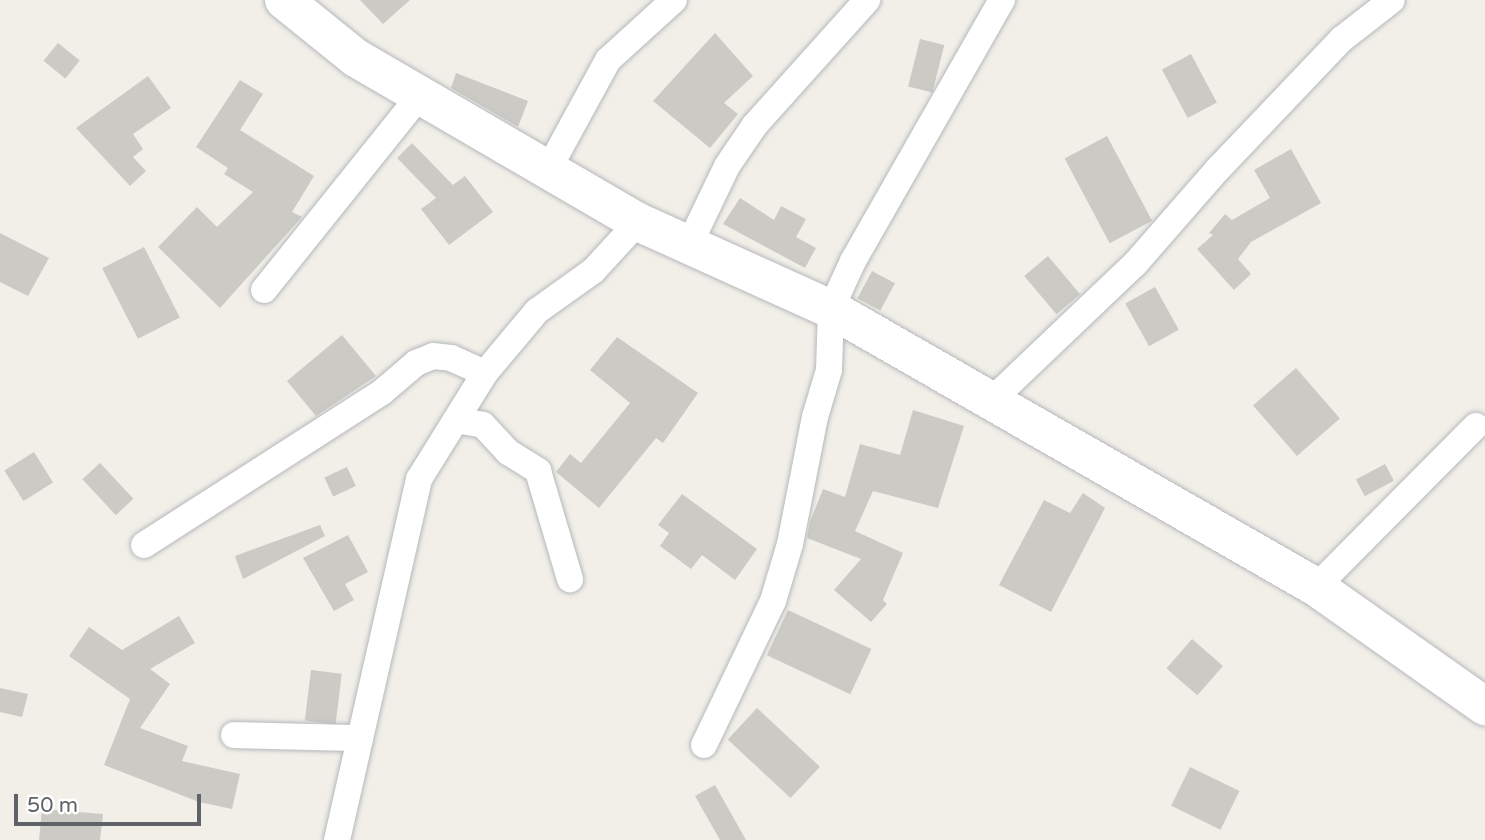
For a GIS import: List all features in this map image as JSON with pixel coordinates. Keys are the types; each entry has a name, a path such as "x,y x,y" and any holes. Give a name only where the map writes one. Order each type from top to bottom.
{"street":[{"path":"284,0 356,58 638,222 690,243 831,309 993,399 1316,587 1485,706"},
{"path":"548,170 608,60 674,0"},
{"path":"690,243 727,166 755,125 867,0"},
{"path":"704,745 773,601 790,544 815,417 829,370 831,309 853,261 1002,0"},
{"path":"993,399 1135,264 1218,169 1342,39 1392,0"},
{"path":"264,290 420,95"},
{"path":"337,840 419,478 485,373 537,311 593,271 638,222"},
{"path":"144,545 381,393 416,363 433,356 450,358 485,373"},
{"path":"456,420 483,425 508,452 538,471 570,579"},
{"path":"1316,587 1476,426"},
{"path":"234,735 360,738"}],"building":[{"path":"360,0 410,0 383,24"},
{"path":"715,33 753,76 724,103 738,114 710,148 653,101"},
{"path":"920,39 944,45 932,93 908,87"},
{"path":"58,43 80,61 65,78 44,61"},
{"path":"1191,54 1217,103 1188,118 1162,69"},
{"path":"456,73 528,101 518,127 451,88"},
{"path":"148,76 171,108 133,134 143,149 133,157 146,171 130,186 76,128"},
{"path":"240,80 263,94 240,130 314,176 292,212 302,217 220,308 158,247 197,207 217,227 253,192 224,174 228,168 196,147"},
{"path":"1107,136 1152,221 1110,243 1065,159"},
{"path":"412,143 453,185 465,176 493,212 449,245 421,209 436,198 397,158"},
{"path":"1291,149 1321,203 1251,242 1238,259 1251,274 1234,290 1197,249 1213,235 1209,233 1225,214 1232,220 1270,198 1254,170"},
{"path":"740,198 774,220 781,206 806,219 796,237 816,248 805,268 723,224"},
{"path":"0,233 49,258 28,296 0,282"},
{"path":"144,247 180,317 138,339 102,268"},
{"path":"1048,256 1080,294 1056,314 1024,276"},
{"path":"872,271 895,283 880,311 857,298"},
{"path":"1155,287 1179,330 1149,346 1125,303"},
{"path":"342,335 376,376 316,416 287,381"},
{"path":"617,337 698,393 663,443 656,438 599,508 556,472 570,454 581,463 630,403 590,370"},
{"path":"1296,368 1340,419 1297,456 1253,405"},
{"path":"913,410 964,426 938,508 873,491 855,531 903,553 883,600 887,604 871,622 834,590 861,559 807,538 810,522 823,489 845,497 860,444 900,455"},
{"path":"34,452 53,483 23,501 4,471"},
{"path":"100,463 133,499 116,515 82,479"},
{"path":"1385,464 1394,481 1365,496 1356,479"},
{"path":"347,467 356,486 333,497 324,478"},
{"path":"1083,493 1105,508 1051,612 999,585 1044,500 1070,513"},
{"path":"682,494 757,549 735,580 702,555 691,569 660,546 669,533 658,525"},
{"path":"320,525 325,536 243,579 235,556"},
{"path":"348,535 368,572 345,584 354,600 334,611 303,558"},
{"path":"788,610 871,649 850,694 767,655"},
{"path":"179,616 195,643 150,669 170,684 140,728 188,746 182,761 240,774 232,809 199,802 104,765 130,699 69,656 89,627 122,650"},
{"path":"1192,639 1223,666 1197,695 1166,668"},
{"path":"311,670 342,674 336,724 305,721"},
{"path":"0,688 28,694 22,717 0,712"},
{"path":"757,708 820,767 791,798 728,739"},
{"path":"1190,767 1239,791 1221,830 1171,806"},
{"path":"715,785 746,840 720,840 695,796"},
{"path":"42,809 103,814 100,840 39,840"}]}
